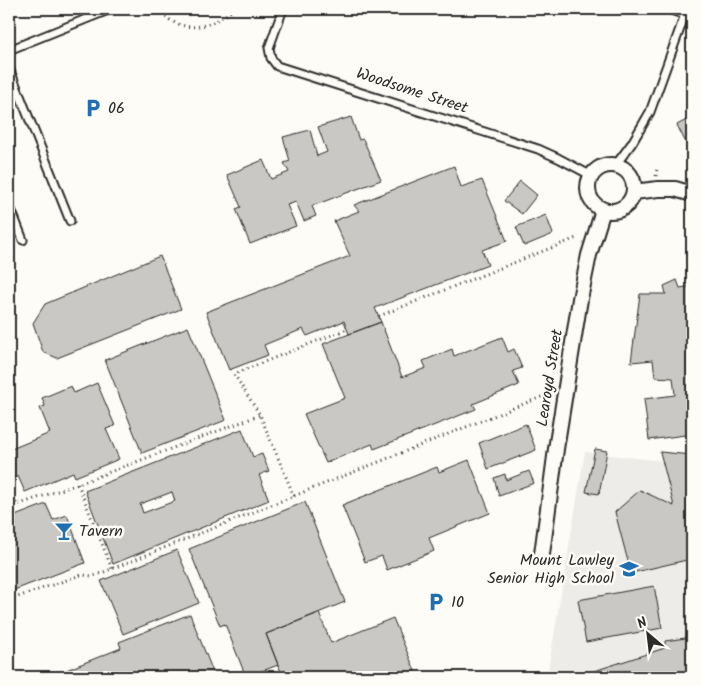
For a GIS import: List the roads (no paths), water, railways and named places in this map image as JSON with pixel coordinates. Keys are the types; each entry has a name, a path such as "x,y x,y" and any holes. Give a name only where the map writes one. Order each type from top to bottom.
{"street":[{"path":"615,166 622,168 632,178 634,185 632,199 622,208 615,211 603,210 596,206 589,195 589,182 592,176 602,167 615,166"},
{"path":"634,192 658,188 675,189 692,194"},
{"name":"Learoyd Street","path":"542,554 556,448 580,299 589,255 603,210"}],"lane":[{"path":"9,50 111,9"},
{"name":"Woodsome Street","path":"283,9 269,48 271,58 278,66 538,149 592,176"},
{"path":"615,166 632,143 650,112 686,12 669,9"},
{"path":"9,68 70,221"},
{"path":"9,204 23,240"}],"place":[{"name":"06","path":"93,108"},
{"name":"Tavern","path":"64,531"},
{"name":"Mount Lawley Senior High School","path":"629,569"},
{"name":"10","path":"436,602"}]}
